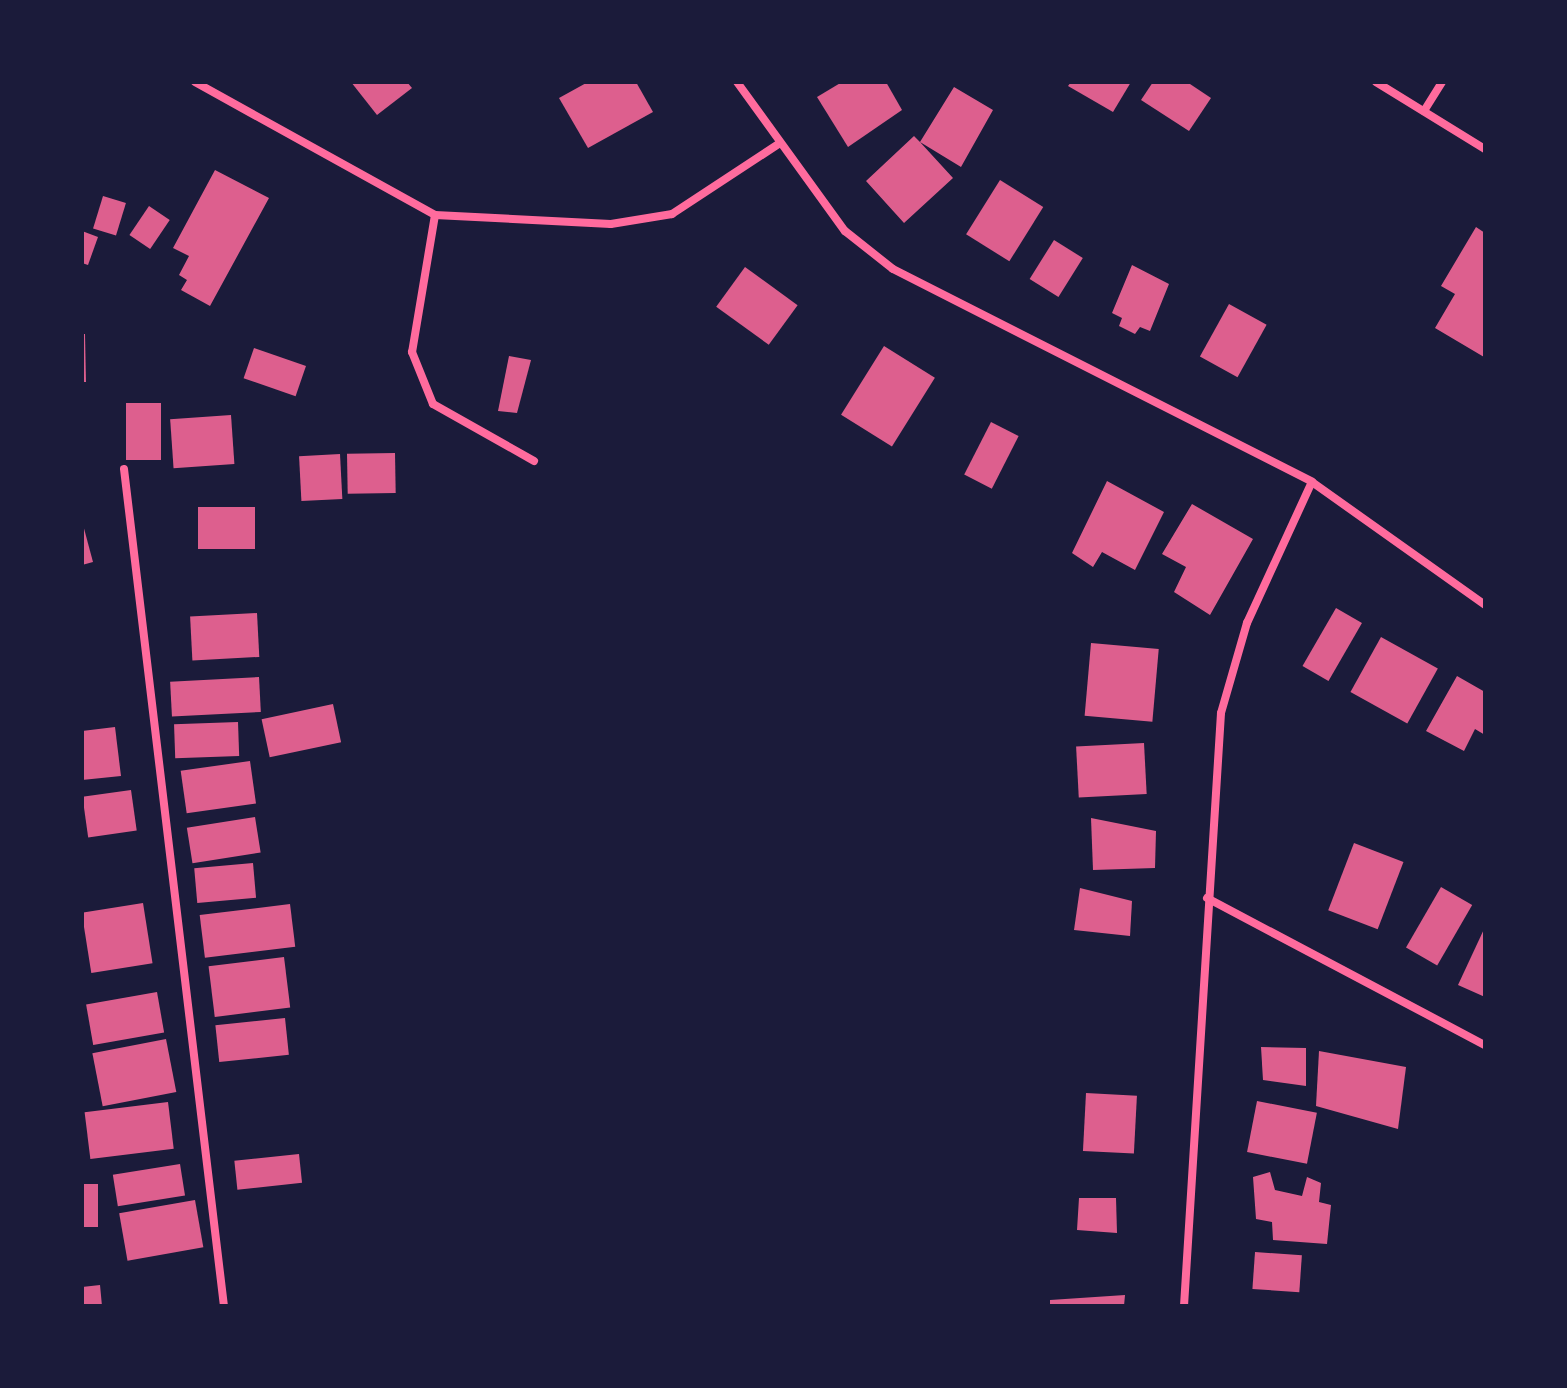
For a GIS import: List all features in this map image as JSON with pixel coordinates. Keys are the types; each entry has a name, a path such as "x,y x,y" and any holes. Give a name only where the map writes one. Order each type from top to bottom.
{"street":[{"path":"195,82 435,215 611,224 672,214 780,143"},
{"path":"737,82 845,231 893,269 1312,482 1485,605"},
{"path":"1376,82 1485,149"},
{"path":"1424,111 1442,82"},
{"path":"435,215 412,352 433,404 534,461"},
{"path":"124,469 224,1306"},
{"path":"1184,1306 1207,898 1221,713 1247,623 1312,482"},
{"path":"1207,898 1485,1045"}],"building":[{"path":"351,82 407,82 412,88 377,115"},
{"path":"588,82 636,82 653,112 588,148 559,98"},
{"path":"842,82 886,82 902,110 848,147 817,97"},
{"path":"1071,82 1131,82 1113,112 1068,86"},
{"path":"1153,82 1187,82 1211,98 1189,131 1141,100"},
{"path":"954,87 993,110 961,167 920,142"},
{"path":"914,136 953,178 904,223 866,181"},
{"path":"215,170 269,198 210,306 181,290 187,280 179,275 189,256 173,248"},
{"path":"1000,180 1043,207 1009,261 966,234"},
{"path":"103,196 126,203 116,236 93,229"},
{"path":"149,206 170,220 150,249 129,235"},
{"path":"1476,227 1485,233 1484,357 1435,328 1455,294 1441,286"},
{"path":"82,231 98,237 88,265 82,263"},
{"path":"1054,240 1083,258 1058,297 1030,279"},
{"path":"1132,265 1169,284 1150,331 1140,327 1135,334 1119,326 1122,318 1112,313"},
{"path":"745,267 798,305 769,345 716,307"},
{"path":"1229,304 1267,325 1238,377 1200,356"},
{"path":"82,334 85,334 86,382 82,382"},
{"path":"884,346 935,378 892,446 841,415"},
{"path":"254,348 306,366 296,396 244,378"},
{"path":"509,356 531,360 517,413 498,411"},
{"path":"126,403 161,403 161,460 126,460"},
{"path":"231,415 234,464 174,468 170,419"},
{"path":"991,422 1019,436 992,489 964,475"},
{"path":"395,453 396,493 348,494 347,454"},
{"path":"340,454 342,499 301,501 299,456"},
{"path":"1107,481 1164,512 1135,570 1102,552 1093,567 1072,553"},
{"path":"1192,504 1253,539 1210,615 1174,592 1186,567 1162,554"},
{"path":"198,507 255,507 255,549 198,549"},
{"path":"82,521 93,562 82,565"},
{"path":"1336,608 1362,623 1328,681 1302,666"},
{"path":"257,613 259,657 192,660 190,617"},
{"path":"1381,637 1438,669 1407,724 1350,692"},
{"path":"1091,643 1159,649 1152,722 1085,716"},
{"path":"1457,676 1485,692 1485,735 1475,729 1464,751 1426,731"},
{"path":"259,677 261,712 172,717 170,682"},
{"path":"333,704 341,742 270,757 262,719"},
{"path":"238,722 239,756 175,758 174,724"},
{"path":"115,727 121,776 82,780 82,731"},
{"path":"1144,743 1147,794 1079,797 1076,747"},
{"path":"250,761 256,804 187,813 181,771"},
{"path":"131,790 137,831 88,837 82,797"},
{"path":"255,817 261,853 192,863 187,828"},
{"path":"1091,818 1156,831 1155,868 1093,870"},
{"path":"1354,843 1403,862 1378,929 1328,910"},
{"path":"253,863 256,898 197,903 194,868"},
{"path":"1441,887 1472,905 1437,966 1406,948"},
{"path":"1080,888 1132,901 1130,936 1074,930"},
{"path":"143,903 153,963 91,973 82,913"},
{"path":"290,904 295,947 205,958 200,915"},
{"path":"1485,927 1485,997 1458,985"},
{"path":"284,957 290,1008 215,1017 209,966"},
{"path":"157,992 164,1032 93,1045 86,1005"},
{"path":"285,1018 289,1055 219,1062 215,1025"},
{"path":"166,1039 176,1092 103,1106 92,1053"},
{"path":"1261,1047 1306,1048 1306,1086 1263,1080"},
{"path":"1319,1051 1406,1067 1398,1129 1316,1106"},
{"path":"1086,1093 1137,1096 1134,1154 1083,1151"},
{"path":"1257,1101 1317,1113 1307,1164 1247,1152"},
{"path":"168,1102 174,1149 90,1159 85,1112"},
{"path":"299,1154 302,1183 237,1190 234,1161"},
{"path":"180,1164 185,1196 118,1206 113,1175"},
{"path":"1270,1172 1275,1190 1302,1196 1307,1177 1321,1183 1319,1202 1331,1205 1327,1244 1273,1240 1272,1222 1256,1219 1253,1177"},
{"path":"82,1184 98,1184 98,1227 82,1227"},
{"path":"1079,1198 1116,1198 1117,1233 1077,1230"},
{"path":"195,1200 203,1247 128,1261 119,1213"},
{"path":"1255,1252 1302,1255 1299,1292 1252,1289"},
{"path":"100,1285 102,1306 82,1306 82,1287"},
{"path":"1125,1295 1124,1306 1050,1306 1050,1300"}]}
